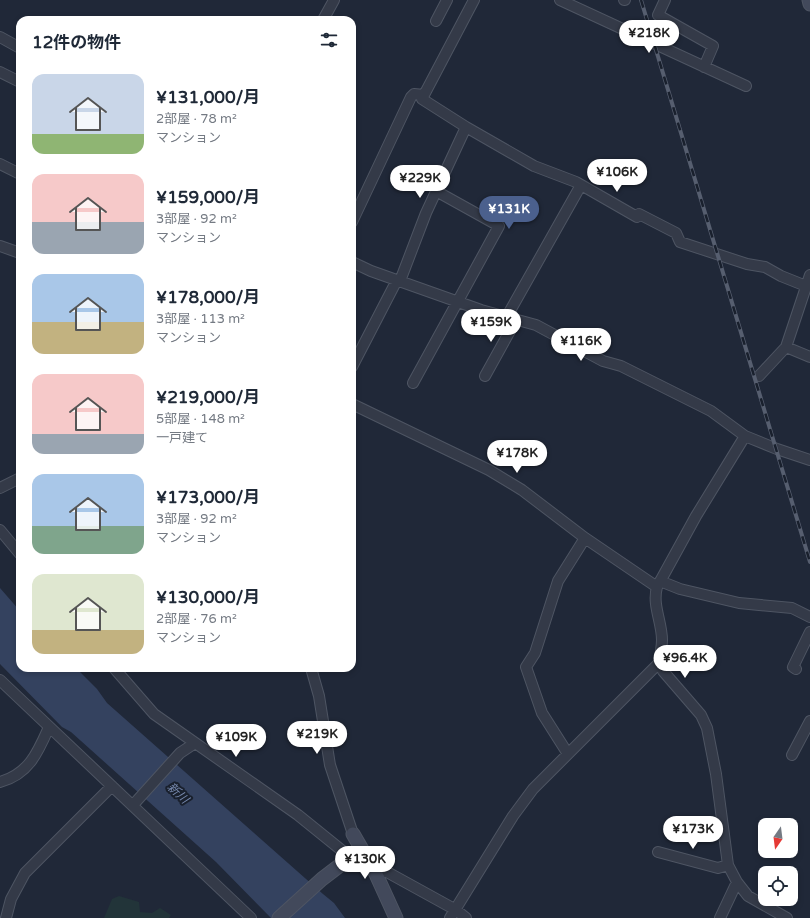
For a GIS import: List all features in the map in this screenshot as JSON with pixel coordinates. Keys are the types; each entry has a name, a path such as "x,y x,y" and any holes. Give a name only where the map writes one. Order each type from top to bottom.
{"street":[{"path":"325,16 334,0"},
{"path":"436,21 447,0"},
{"path":"420,96 424,95 474,0"},
{"path":"665,0 658,15 713,46 704,67"},
{"path":"809,0 810,4"},
{"path":"565,1 746,86"},
{"path":"0,37 16,46"},
{"path":"0,72 16,80"},
{"path":"356,214 411,97 414,94 420,96 422,99 466,127 534,166 581,185 637,217 639,214 676,233 680,242 747,264 765,268 807,290"},
{"path":"356,359 398,280 426,213 466,127"},
{"path":"0,164 16,172"},
{"path":"486,376 511,319 581,185"},
{"path":"413,383 499,226 436,191"},
{"path":"0,246 16,252"},
{"path":"356,264 457,301 511,319 536,325 603,361 621,366 711,411 745,436 810,460"},
{"path":"759,376 786,347 807,290 810,276"},
{"path":"786,347 810,357"},
{"path":"356,406 489,470 522,490 585,538 659,584 739,603 792,608 810,617"},
{"path":"745,436 696,516 659,584 655,596 662,640 659,663 663,671 702,715 707,728 716,774 728,865 737,882 748,896 787,918"},
{"path":"0,488 16,480"},
{"path":"0,530 16,549"},
{"path":"568,754 542,713 526,667 536,653 558,581 585,538"},
{"path":"796,669 793,667 810,632"},
{"path":"453,914 513,816 533,789 659,663"},
{"path":"117,672 154,714 355,853 375,872 396,918"},
{"path":"312,672 319,696 330,765 353,834 355,853"},
{"path":"0,680 112,786 134,803 251,918"},
{"path":"792,755 810,720"},
{"path":"0,782 7,780 26,769 38,752 49,727"},
{"path":"134,803 180,753 195,743"},
{"path":"6,918 11,899 25,873 112,786"},
{"path":"658,852 718,868 728,865"},
{"path":"279,918 322,879 355,853"},
{"path":"375,872 387,872 453,914 466,918"},
{"path":"720,918 737,882"}],"shaded area":[{"path":"119,896 139,902 140,912 152,913 160,908 171,915 169,918 104,918 112,899"}],"water":[{"name":"新川","path":"0,588 16,606 16,672 80,672 97,689 107,703 334,903 345,918 271,918 216,862 71,732 62,727 0,664"}],"railway":[{"path":"641,0 810,562"}]}
